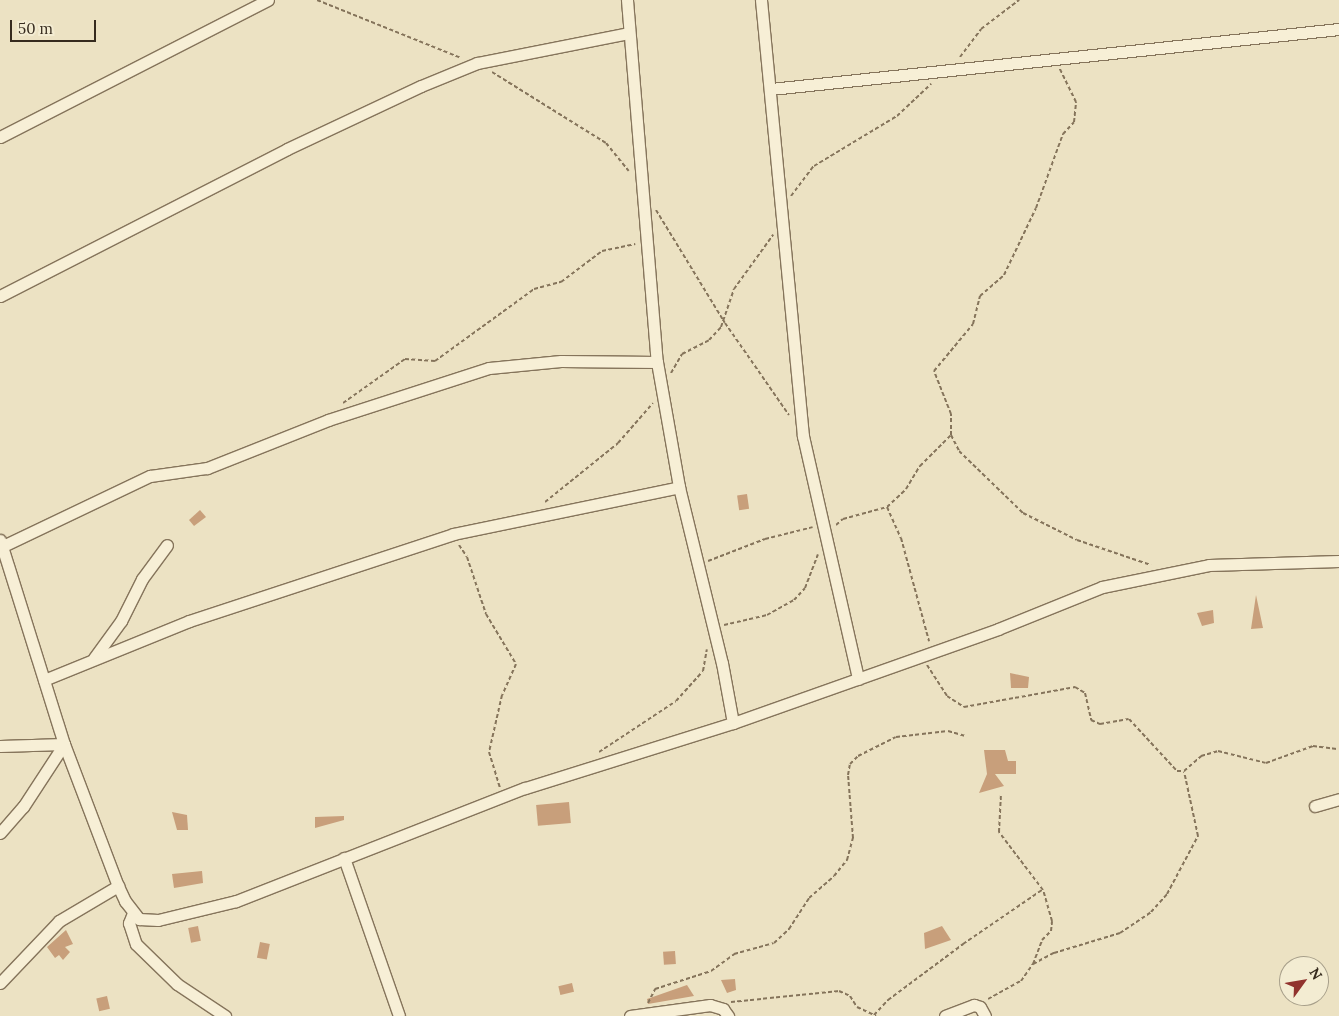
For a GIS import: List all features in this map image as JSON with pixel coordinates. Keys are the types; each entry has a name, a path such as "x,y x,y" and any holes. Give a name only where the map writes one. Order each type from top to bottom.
{"street":[{"path":"0,138 268,0"},
{"path":"626,0 657,362 679,487 715,633 732,723"},
{"path":"761,0 803,436 858,679"},
{"path":"771,89 1339,28"},
{"path":"0,296 287,149 477,63 629,33"},
{"path":"657,362 561,361 489,368 328,420 207,468 150,476 1,543 64,744 118,886 133,913 139,919 158,920 236,901 505,796 732,723 858,679 998,629 1102,587 1209,565 1339,561"},
{"path":"44,680 94,658 189,621 452,534 679,487"},
{"path":"94,658 121,621 142,579 167,545"},
{"path":"0,746 64,744"},
{"path":"0,833 23,807 64,744"},
{"path":"1315,806 1339,799"},
{"path":"344,858 399,1016"},
{"path":"0,983 59,920 118,886"},
{"path":"133,913 129,923 136,944 177,984 225,1016"},
{"path":"630,1016 645,1012 710,1005 720,1007 728,1016"},
{"path":"945,1016 977,1005 985,1016"}],"path":[{"path":"317,0 358,14 428,47 477,63"},
{"path":"782,207 814,166 906,109 944,70 962,55 981,29 1019,0"},
{"path":"1052,58 1067,80 1076,102 1077,115 1063,134 1061,148 1046,174 1036,208 1004,275 980,296 973,324 934,371 951,414 951,435 959,451 1023,513 1078,540 1154,566"},
{"path":"526,518 618,443 649,409 682,354 709,340 721,327 734,289 763,245 783,223"},
{"path":"339,407 404,359 430,362 445,356 528,293 561,282 602,251 647,242"},
{"path":"698,563 765,539 825,531 843,519 887,507 906,489 920,466 951,435"},
{"path":"887,507 901,538 927,653 937,684 953,702 964,706 1075,687 1085,694 1091,720 1100,724 1129,719 1171,766 1184,771"},
{"path":"582,770 606,746 664,709 688,689 702,671 706,652 715,633 733,620 767,615 800,594 825,531"},
{"path":"452,534 467,557 486,614 516,664 502,695 489,752 491,768 505,796"},
{"path":"645,1012 655,990 711,971 734,954 778,940 809,898 834,876 847,860 853,838 848,776 850,764 858,756 896,737 948,731 966,736"},
{"path":"1184,771 1200,756 1218,751 1266,763 1313,746 1339,749"},
{"path":"1033,964 1054,953 1120,932 1150,912 1167,894 1198,836 1184,771"},
{"path":"977,1005 1020,981 1033,964 1042,940 1051,931 1052,921 1043,890 999,832 1001,794"},
{"path":"720,1007 734,1001 830,990 844,993 857,1007 875,1016 888,1000 963,944 1043,890"}],"building":[{"path":"747,494 749,509 739,510 737,495"},
{"path":"200,510 206,517 194,526 189,520"},
{"path":"1256,595 1263,628 1251,629"},
{"path":"1213,610 1214,623 1202,626 1197,613"},
{"path":"1010,673 1029,677 1028,688 1011,688"},
{"path":"984,750 1005,750 1008,761 1016,761 1016,774 995,774 1004,786 979,793 987,774"},
{"path":"569,802 571,823 538,826 536,805"},
{"path":"172,812 187,815 188,830 177,830"},
{"path":"344,816 344,820 315,828 315,817"},
{"path":"202,871 203,883 174,888 172,874"},
{"path":"198,926 201,941 191,943 188,928"},
{"path":"942,926 951,940 925,949 924,933"},
{"path":"66,930 73,944 65,947 70,952 63,960 59,955 55,958 47,947"},
{"path":"260,942 270,944 267,960 257,958"},
{"path":"675,951 676,964 664,965 663,952"},
{"path":"735,979 736,990 727,993 721,980"},
{"path":"572,983 574,992 560,995 558,986"},
{"path":"687,985 694,996 648,1004 647,999"},
{"path":"107,996 110,1009 99,1011 96,998"}]}
